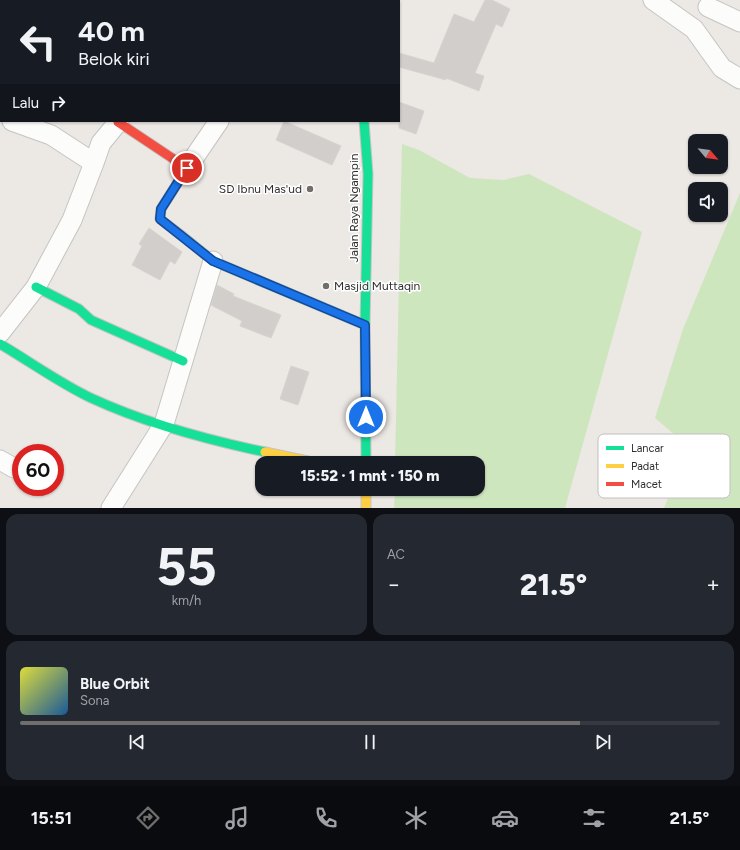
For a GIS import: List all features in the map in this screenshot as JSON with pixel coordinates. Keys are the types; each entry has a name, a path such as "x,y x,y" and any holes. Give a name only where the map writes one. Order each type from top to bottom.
{"street":[{"path":"653,0 694,30 722,68 740,79"},
{"path":"694,30 710,3 740,22"},
{"path":"15,122 51,135 94,163"},
{"path":"4,322 36,287 72,220 101,142 118,122"},
{"path":"120,122 187,168"},
{"path":"218,122 161,209 160,219 213,261 365,325"},
{"name":"Jalan Raya Ngampin","path":"364,122 368,174 365,325 366,456"},
{"path":"111,508 164,424 213,261"},
{"path":"36,287 79,309 90,320 183,361"},
{"path":"0,344 91,398 213,442 282,456"},
{"path":"366,496 366,508"}],"green space":[{"path":"402,144 419,150 470,178 504,180 529,174 642,232 565,508 394,508 395,496 485,496 485,456 395,456"},
{"path":"740,193 740,508 664,508 668,498 730,498 730,434 674,434 655,418 683,329"}],"building":[{"path":"485,0 492,0 510,9 502,27 496,24 475,73 484,76 479,91 446,78 446,80 400,67 400,53 434,63 454,14 474,22"},
{"path":"400,102 424,111 416,134 399,128"},
{"path":"284,122 286,122 341,146 332,165 276,140"},
{"path":"149,228 182,252 175,264 170,261 160,280 132,265 142,246 139,244"},
{"path":"217,285 234,294 233,296 281,315 271,338 240,326 242,321 211,305"},
{"path":"291,366 309,372 298,405 280,399"}],"traffic: fast":[{"path":"364,122 368,174 365,325 366,456"},
{"path":"181,235 213,261 365,325"},
{"path":"36,287 79,309 91,320 183,361"},
{"path":"0,344 68,386 112,407 177,430 265,452"}],"traffic: slow":[{"path":"265,452 284,456"},
{"path":"366,496 366,508"}],"traffic: jam":[{"path":"118,122 187,168 161,209 160,219 181,235"}],"place":[{"name":"SD Ibnu Mas'ud","path":"310,189"},
{"name":"Masjid Muttaqin","path":"326,286"}],"route":[{"path":"187,168 161,209 160,219 213,261 365,325 366,417"}]}
